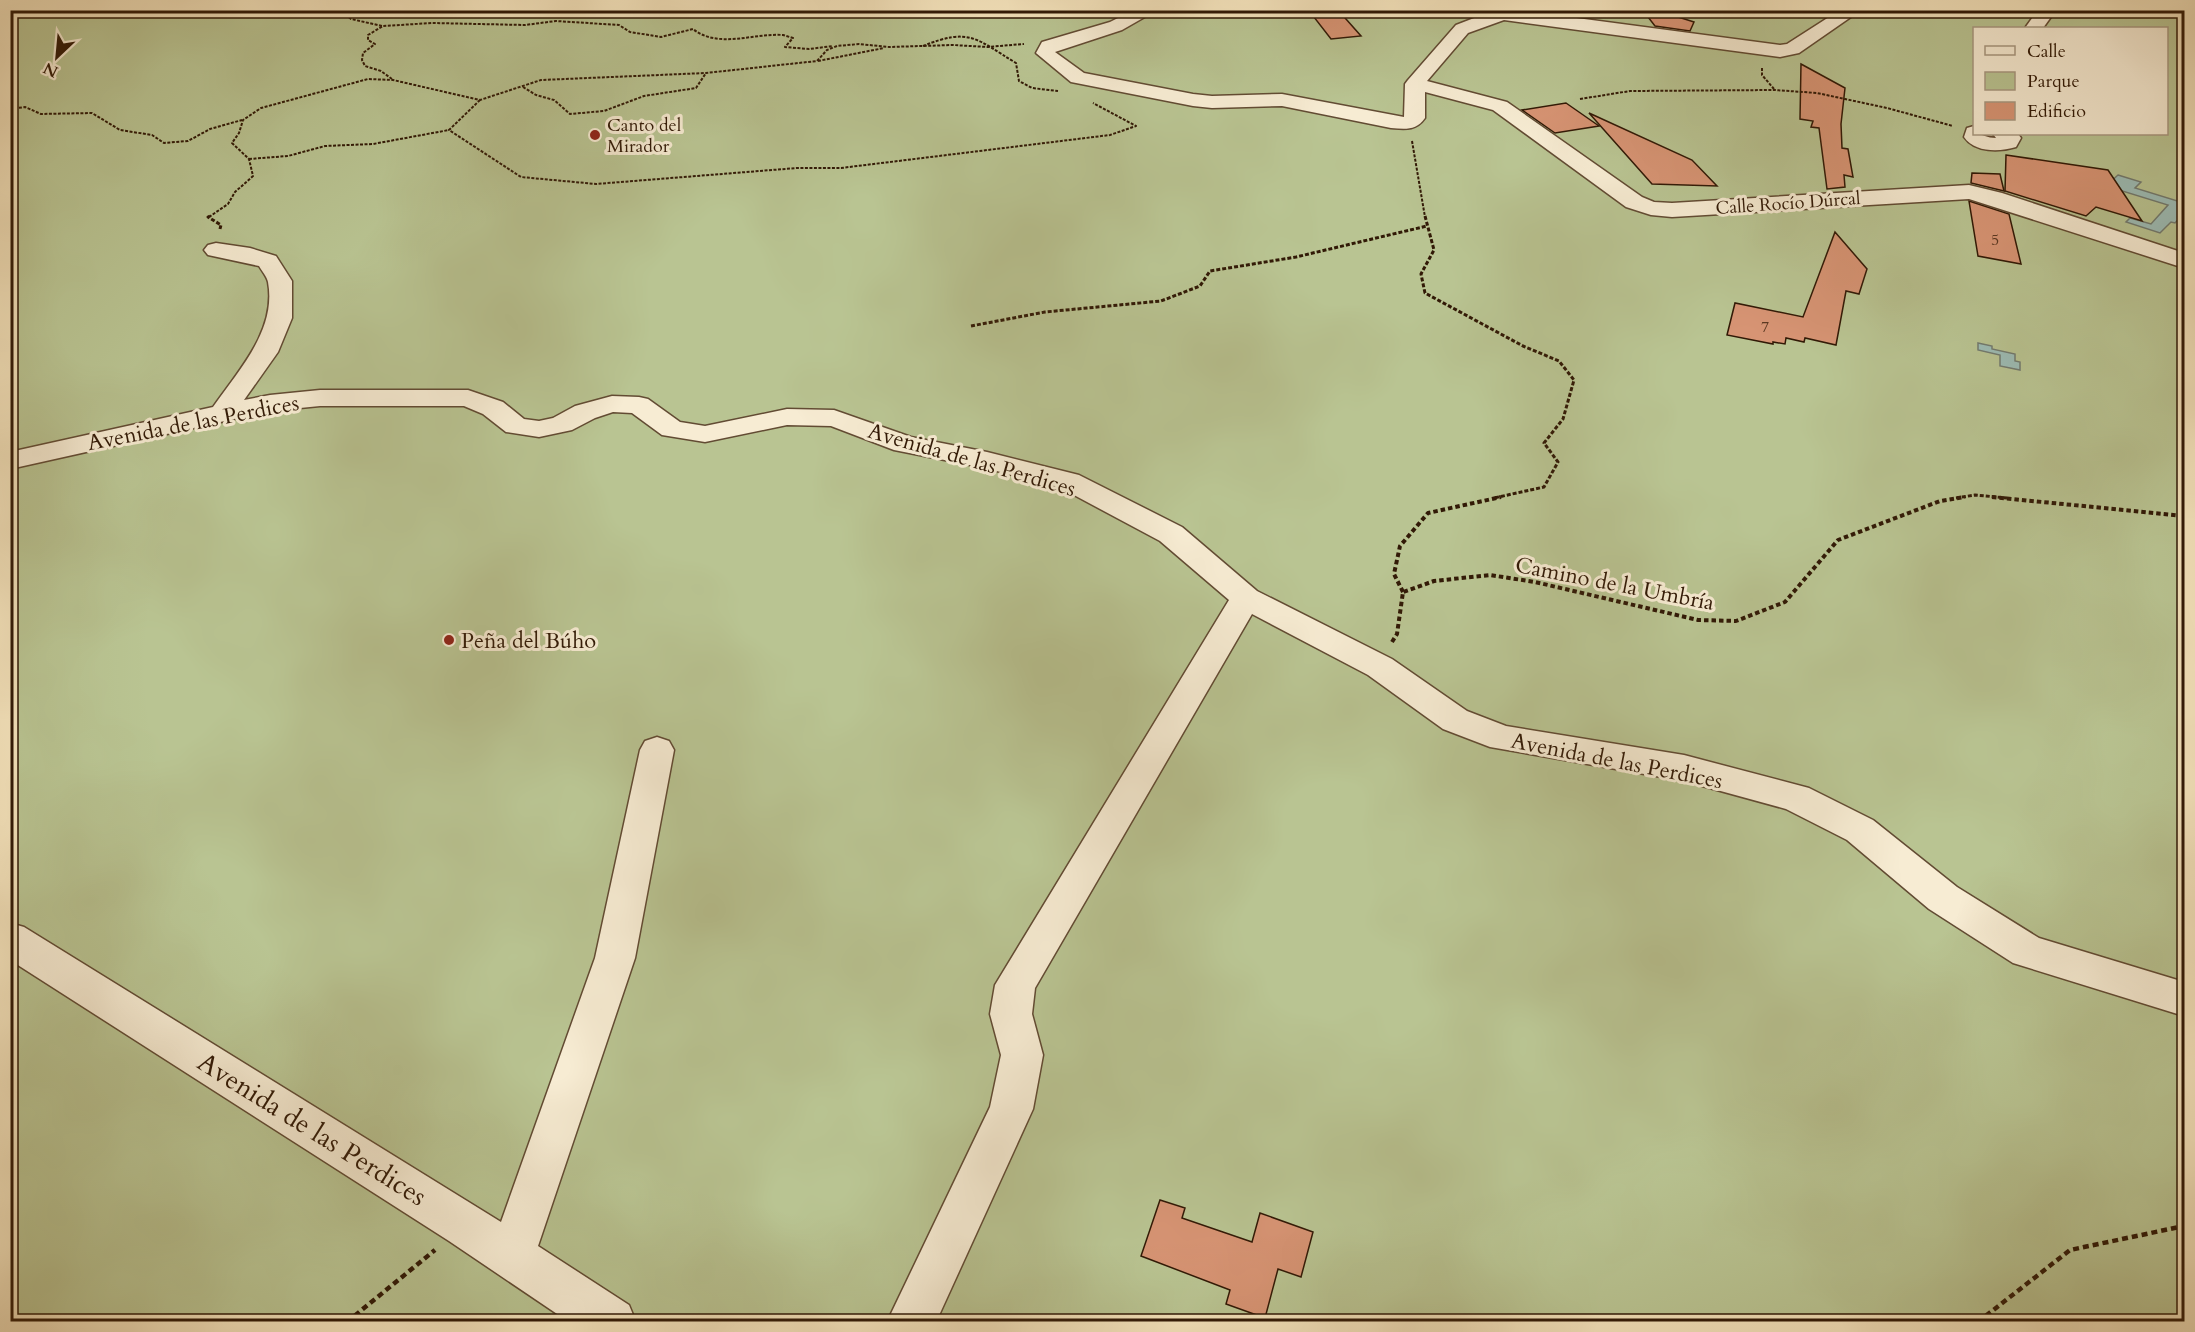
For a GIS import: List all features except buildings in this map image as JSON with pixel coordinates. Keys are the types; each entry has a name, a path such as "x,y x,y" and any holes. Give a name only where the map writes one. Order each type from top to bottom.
{"street":[{"path":"1149,10 1116,26 1049,46 1045,53 1078,78 1193,100 1212,102 1282,100 1391,122 1409,123 1415,118 1415,84 1462,29 1497,13 1780,51 1792,49 1852,10"},
{"path":"2035,27 2048,10"},
{"name":"Calle Rocío Dúrcal","path":"1415,84 1500,106 1634,202 1651,208 1672,210 1969,192 1994,198 2184,261"},
{"path":"1974,135 1984,142 1999,145 2009,143 2011,138 2005,135"},
{"path":"216,250 250,255 268,261 280,281 280,318 265,352 222,413"},
{"name":"Avenida de las Perdices","path":"10,461 222,413 320,398 468,398 493,408 516,426 539,429 562,424 585,412 612,404 639,405 672,429 705,434 787,417 834,418 904,444 987,460 1069,481 1172,534 1246,598 1380,667 1455,720 1502,738 1684,768 1796,798 1860,830 1942,898 2027,951 2184,999"},
{"path":"911,1322 1011,1109 1022,1055 1011,1014 1015,985 1246,598"},
{"path":"512,1255 615,958 657,750"},
{"name":"Avenida de las Perdices","path":"10,939 465,1225 612,1322"}],"path":[{"path":"10,14 20,10"},
{"path":"348,10 345,15 351,19 383,26 432,23 525,25 556,21 619,25 630,32 661,37 693,29 705,38 783,33 793,38 785,47 809,49 859,44 889,47 988,47 1029,44 1045,53"},
{"path":"383,26 368,35 368,40 375,44 363,53 362,60 365,66 381,71 393,80"},
{"path":"923,46 943,37 958,34 975,36 988,47 1016,63 1019,81 1032,88 1065,92"},
{"path":"817,61 827,50 837,46"},
{"path":"249,159 288,156 325,146 373,144 449,130 480,100 541,80 706,73 817,61 889,47"},
{"path":"522,86 536,95 554,100 570,114 604,111 644,96 696,88 706,73"},
{"path":"10,109 25,107 41,114 92,113 120,130 152,135 164,143 188,141 210,129 243,120 261,108 368,79 393,80 480,100"},
{"path":"1580,99 1629,91 1775,90 1817,93 1887,108 1953,126"},
{"path":"449,130 521,177 596,184 883,163 1110,135 1136,126 1085,99"},
{"path":"216,250 221,225 208,217 228,204 235,192 253,176 249,159 232,143 239,133 243,120"},
{"path":"1380,667 1396,634 1403,592 1394,574 1400,546 1428,513 1544,487 1558,462 1544,443 1563,419 1574,380 1559,361 1523,346 1425,294 1421,274 1434,250 1427,226 1409,123"},
{"path":"972,326 1045,312 1161,301 1200,286 1210,271 1296,257 1427,226"},
{"name":"Camino de la Umbría","path":"1403,592 1434,581 1490,576 1535,582 1698,620 1736,621 1785,602 1838,540 1940,501 1975,495 2184,516"},
{"path":"347,1322 465,1225"},
{"path":"1978,1322 2070,1250 2184,1226"}],"green space":[{"path":"10,11 2184,11 2184,1321 11,1321"}],"water":[{"path":"2118,175 2141,182 2135,188 2184,203 2184,213 2175,223 2171,222 2160,233 2126,222 2130,218 2151,224 2168,205 2106,186"},
{"path":"1978,343 2015,354 2015,361 2020,362 2020,370 2000,366 2000,355 1978,350"}],"place":[{"name":"Canto del Mirador","path":"595,135"},
{"name":"Peña del Búho","path":"449,640"}]}
